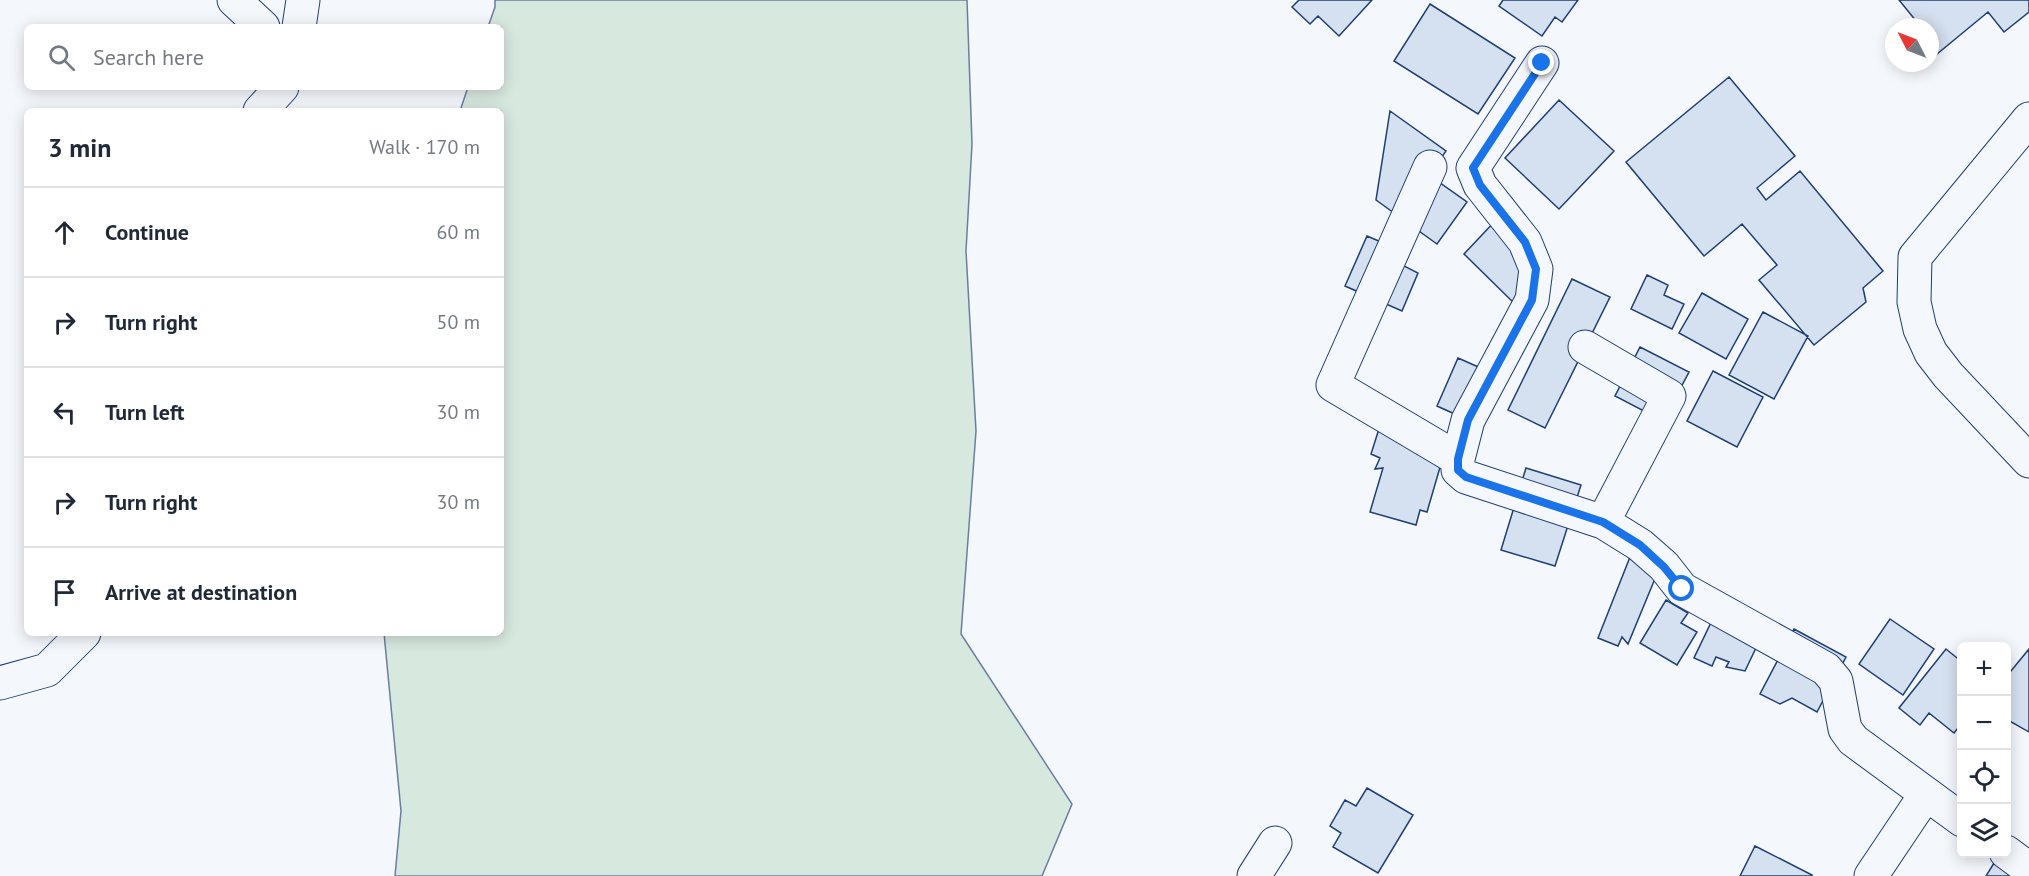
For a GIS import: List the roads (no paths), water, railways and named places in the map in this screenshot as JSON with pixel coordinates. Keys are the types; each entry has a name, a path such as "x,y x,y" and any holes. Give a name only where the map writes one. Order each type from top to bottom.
{"street":[{"path":"234,0 260,24"},
{"path":"299,24 303,0"},
{"path":"1542,63 1473,168 1480,185 1525,242 1536,269 1532,300 1468,420 1458,459 1458,470 1466,477 1603,522 1640,545 1664,567 1682,589 1826,669 1836,681 1845,729 1853,740 1957,816"},
{"path":"263,108 279,90"},
{"path":"2029,120 1915,257 1914,302 1920,329 1931,352 1948,375 2029,461"},
{"path":"1430,167 1333,385 1458,459"},
{"path":"1585,347 1669,396 1603,522"},
{"path":"0,683 47,670 81,636"},
{"path":"1871,876 1926,794"},
{"path":"1254,876 1275,843"},
{"path":"2011,855 2029,869"}]}
